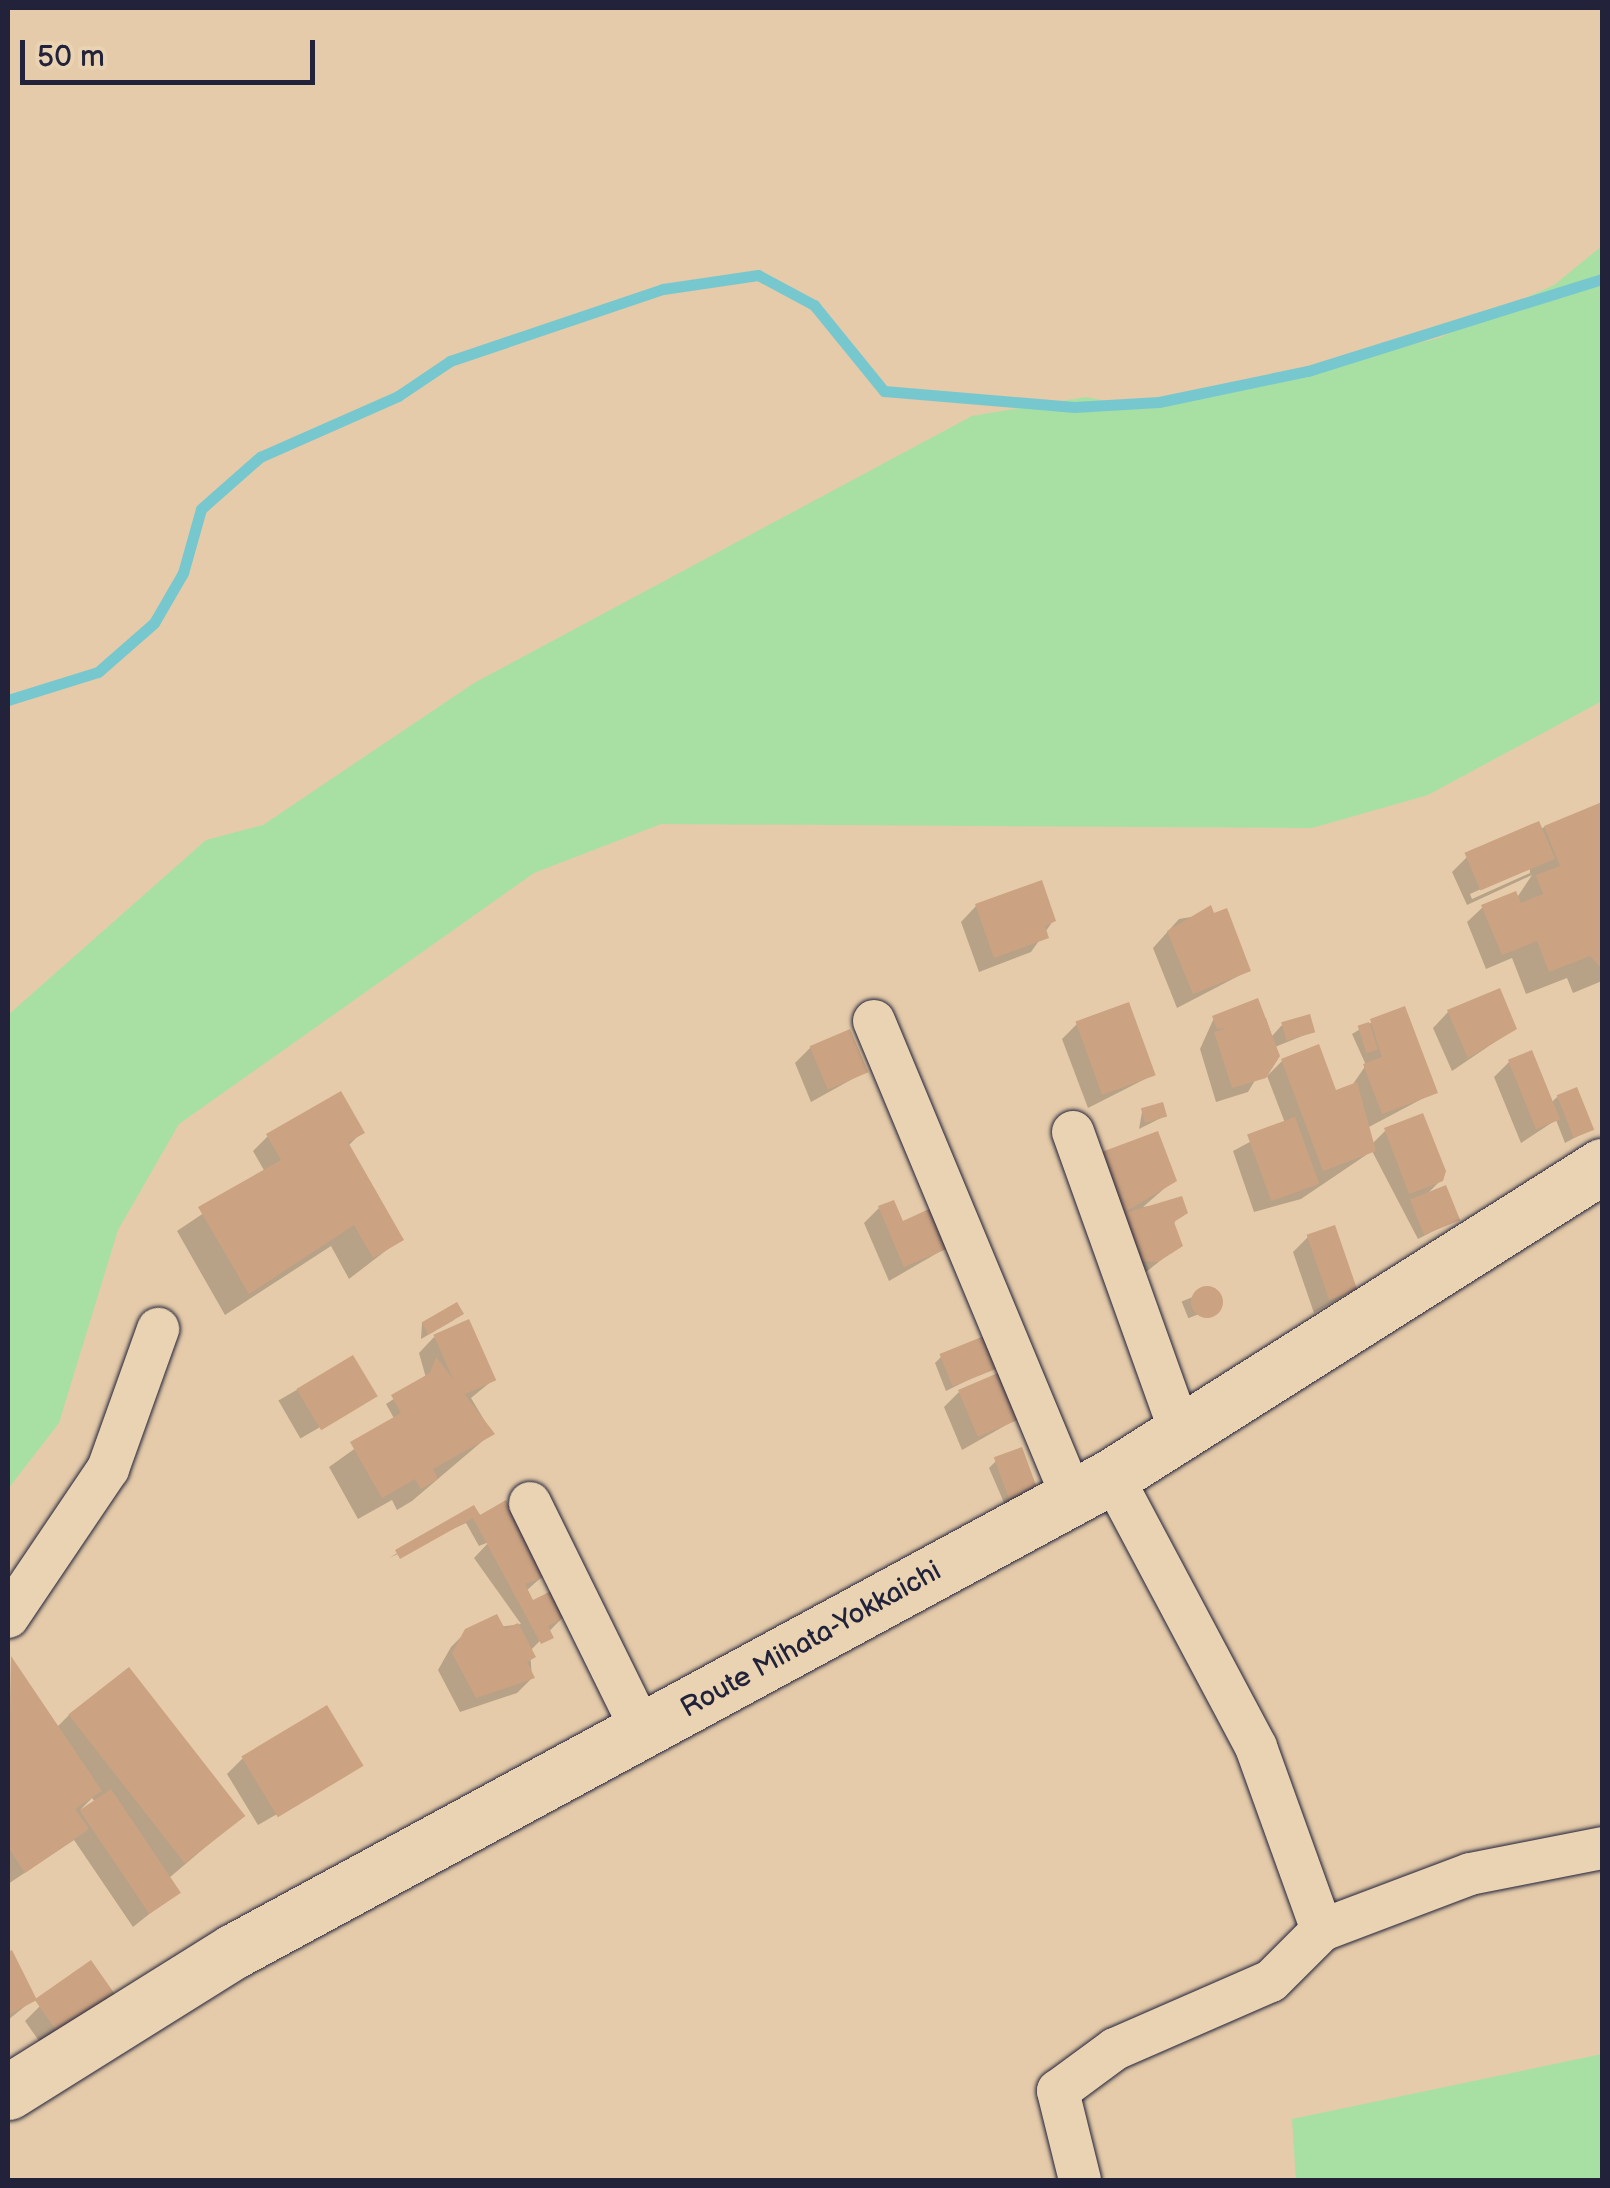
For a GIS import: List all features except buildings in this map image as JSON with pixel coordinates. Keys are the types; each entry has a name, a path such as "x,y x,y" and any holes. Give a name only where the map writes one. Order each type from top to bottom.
{"main road":[{"name":"Route Mihata-Yokkaichi","path":"8,2092 234,1951 1093,1487 1602,1166"}],"street":[{"path":"874,1021 1093,1487 1256,1746 1322,1930"},
{"path":"1073,1132 1180,1432"},
{"path":"8,1617 108,1469 158,1329"},
{"path":"530,1503 643,1733"},
{"path":"1080,2180 1058,2091 1114,2050 1271,1981 1322,1930 1470,1874 1602,1848"}],"green space":[{"path":"1602,246 1602,701 1428,795 1312,828 661,824 534,873 179,1124 118,1230 59,1423 8,1489 8,1015 206,840 263,825 474,683 972,416 1086,397 1147,409 1439,338 1554,285"},
{"path":"1602,2054 1602,2180 1296,2180 1292,2119"}],"waterway":[{"path":"8,700 98,672 154,623 183,573 201,509 260,457 398,396 450,361 663,289 758,275 814,305 884,391 1074,407 1159,402 1308,371 1602,279"}]}
